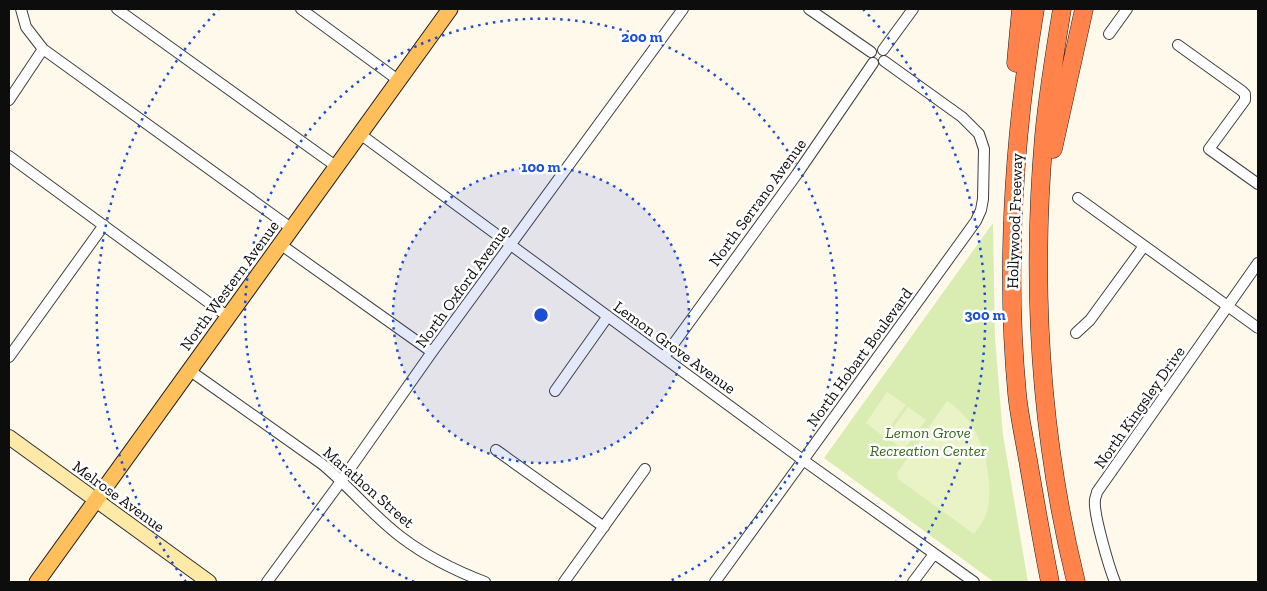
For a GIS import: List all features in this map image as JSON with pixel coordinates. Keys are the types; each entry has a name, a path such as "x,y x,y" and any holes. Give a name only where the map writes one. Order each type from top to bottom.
{"highway":[{"path":"1018,133 1016,65 1021,9"},
{"name":"Hollywood Freeway","path":"1035,9 1018,133 1011,245 1011,306 1017,395 1050,582"},
{"name":"Hollywood Freeway","path":"1062,9 1045,127 1039,221 1038,305 1044,393 1054,475 1076,582"},
{"path":"1039,221 1068,76 1084,9"},
{"path":"1042,582 1043,548"}],"main road":[{"name":"North Western Avenue","path":"37,582 450,9"},
{"name":"Melrose Avenue","path":"9,437 209,582"}],"street":[{"path":"21,9 26,27 43,49 291,228"},
{"path":"117,9 337,167"},
{"path":"301,9 398,80"},
{"name":"North Oxford Avenue","path":"267,582 682,9"},
{"path":"810,9 870,52"},
{"path":"883,50 914,9"},
{"path":"1109,34 1127,9"},
{"path":"1178,45 1245,94 1245,100 1209,149 1258,184"},
{"path":"877,48 883,50 886,55 884,61 880,64 873,63 869,57 870,52 877,48"},
{"path":"9,100 43,49"},
{"name":"North Hobart Boulevard","path":"715,582 976,221 981,210 984,150 979,134 962,117 884,61"},
{"name":"North Serrano Avenue","path":"664,357 797,174 873,63"},
{"name":"Lemon Grove Avenue","path":"360,134 804,460 974,582"},
{"path":"9,156 228,316"},
{"path":"1078,198 1258,328"},
{"path":"9,357 104,225"},
{"path":"280,244 432,352"},
{"path":"1076,333 1090,320 1144,246"},
{"name":"North Kingsley Drive","path":"1115,582 1109,568 1096,512 1095,500 1098,492 1258,263"},
{"path":"555,391 608,316"},
{"name":"Marathon Street","path":"189,370 322,464 342,480 379,519 402,538 451,568 485,582"},
{"path":"496,450 604,527"},
{"path":"564,582 645,469"},
{"path":"913,582 934,554"}],"green space":[{"name":"Lemon Grove Recreation Center","path":"993,223 995,338 1003,435 1028,582 994,582 824,458"},
{"path":"887,392 906,405 883,436 866,423"},
{"path":"947,401 963,414 973,427 986,461 989,486 988,507 981,525 974,534 898,479 897,473"},
{"path":"908,407 926,420 904,450 886,437"}]}
